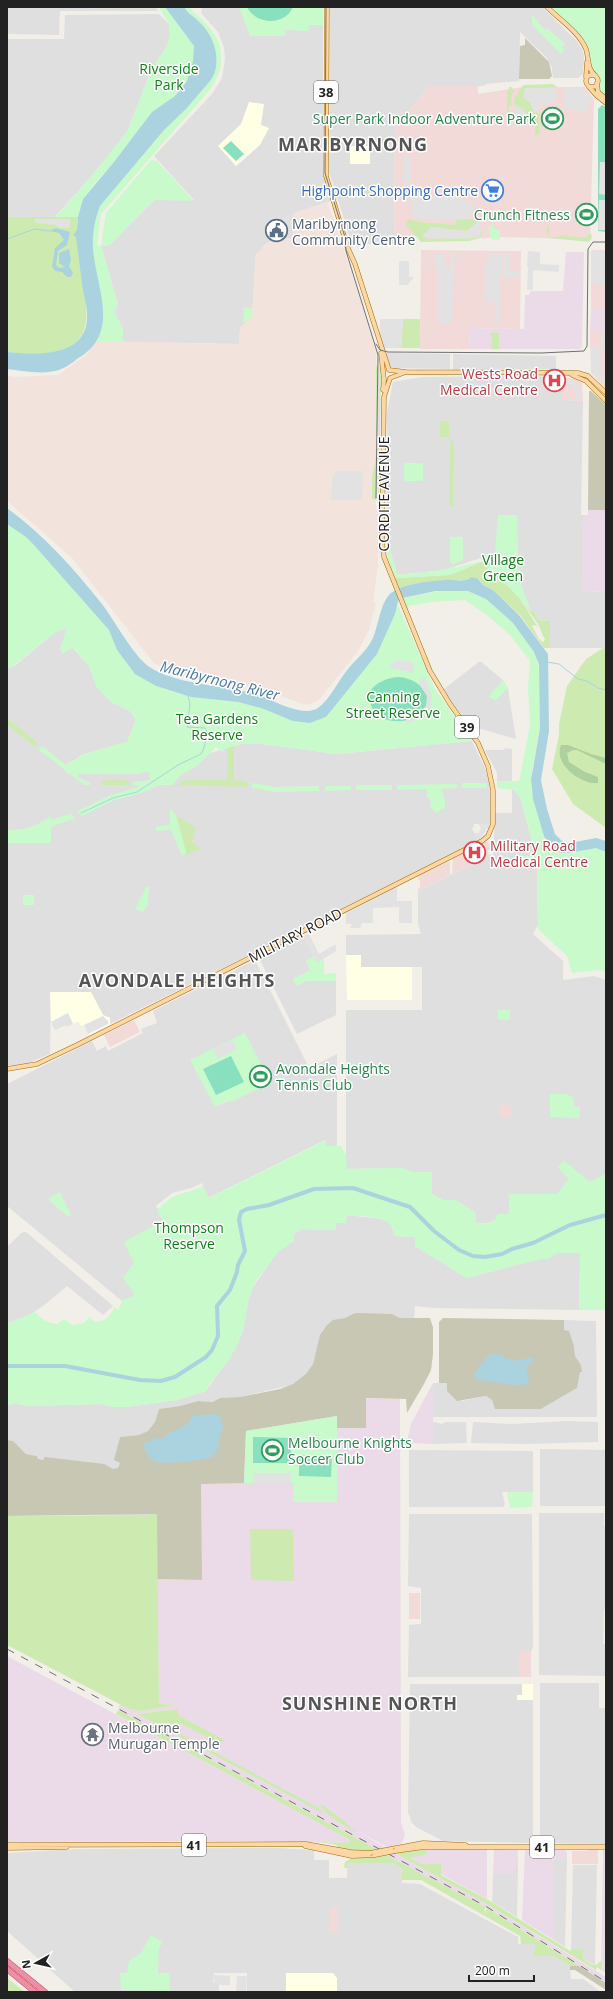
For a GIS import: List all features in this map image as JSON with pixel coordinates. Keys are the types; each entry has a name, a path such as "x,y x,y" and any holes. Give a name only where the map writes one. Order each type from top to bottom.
{"highway":[{"path":"7,1960 45,1992"},
{"path":"7,1969 35,1992"}],"main road":[{"name":"38","path":"327,7 326,173 350,255 355,264 379,342 390,371 390,377"},
{"path":"547,7 579,39 586,50 591,72 597,78 598,92 606,100"},
{"path":"579,39 586,56 586,83 597,96 606,103"},
{"path":"586,77 594,75"},
{"path":"589,86 594,86 597,83"},
{"name":"38","path":"379,342 384,375"},
{"path":"406,372 387,378 384,375 385,371 578,373 586,375 606,393"},
{"path":"568,374 586,381 606,401"},
{"name":"CORDITE AVENUE","path":"384,375 382,542 385,562 433,677 478,743 485,759 490,775 493,799 493,824 488,836"},
{"path":"586,375 586,381"},
{"name":"CORDITE AVENUE","path":"383,407 385,389 390,377"},
{"name":"MILITARY ROAD","path":"7,1069 37,1064 421,872 488,836"},
{"name":"41","path":"298,1845 352,1856 375,1855 425,1843 478,1846 606,1847"},
{"name":"41","path":"7,1845 313,1844 351,1852 370,1853 393,1850"},
{"name":"41","path":"7,1848 90,1845"}],"shaded area":[{"path":"7,7 156,7 158,11 60,11 59,35 7,34"},
{"path":"202,7 323,7 323,174 331,201 294,213 292,239 277,238 264,245 259,253 256,253 252,318 240,328 239,344 123,342 123,329 114,312 118,305 101,246 110,245 154,200 194,200 154,156 212,94 222,78 225,59 224,48 218,32 201,13"},
{"path":"330,7 542,7 577,41 582,49 584,57 583,74 578,78 553,78 552,68 547,58 520,32 519,81 487,84 483,86 430,86 401,120 395,120 394,244 352,244 329,172"},
{"path":"159,14 169,24 170,33 168,44 151,71 127,132 95,172 55,217 7,217 7,39 64,39 65,15"},
{"path":"525,38 549,62 552,76 549,79 519,79 520,46 525,45"},
{"name":"Highpoint Shopping Centre","path":"430,86 478,86 478,94 523,87 584,87 594,99 590,239 492,237 483,239 480,237 424,240 417,235 394,244 395,120 401,120"},
{"path":"525,88 555,88 555,102 541,103 537,112 534,112 530,102 523,98"},
{"path":"566,88 580,88 590,96 592,104 587,104 588,112 565,110 564,90"},
{"path":"249,102 264,104 261,125 269,128 260,145 236,166 218,146 241,124"},
{"path":"516,106 525,111 529,119 527,121 517,120 518,131 516,131"},
{"path":"350,146 370,146 370,164 350,164"},
{"path":"410,155 411,197 404,196 404,156"},
{"path":"600,162 606,162 606,195 599,194"},
{"path":"440,196 443,199 446,196 467,199 467,203 472,204 475,208 473,213 468,216 469,219 422,220 413,217 411,197"},
{"path":"599,200 606,200 606,230 598,230"},
{"path":"328,202 376,352 376,459 372,476 372,499 376,499 376,510 378,512 378,566 373,602 376,603 369,630 359,650 318,701 306,705 255,687 166,671 153,662 72,558 7,501 7,375 14,377 58,375 86,355 96,341 239,344 240,328 252,318 256,253 258,253 264,245 277,238 292,238 294,213"},
{"path":"292,214 293,216 284,224 283,223 279,226 280,228 269,238 265,235 278,223 281,223 280,221 285,216 286,218"},
{"path":"35,219 70,219 70,228 59,228 56,225 35,223"},
{"path":"478,221 480,224 481,233 477,238 422,237 431,227 467,231"},
{"path":"421,250 521,251 520,329 470,328 469,349 420,349"},
{"path":"606,250 606,310 591,310 591,251"},
{"path":"528,251 540,252 540,264 559,265 559,272 533,270 533,290 527,290 529,267 527,267"},
{"path":"592,251 606,251 606,283 591,283"},
{"path":"452,252 456,253 453,276 452,324 438,324 438,277 434,254 444,253 446,265 449,269"},
{"path":"566,252 584,252 582,347 580,349 469,349 470,328 524,329 525,295 529,295 531,291 563,291"},
{"path":"492,253 502,253 502,276 499,277 499,301 501,301 499,323 496,323 496,303 493,303 493,301 484,301 486,274 484,274 485,262 486,259 490,259 490,255"},
{"path":"503,253 507,253 509,257 509,272 519,272 519,278 503,276"},
{"path":"399,261 409,261 409,277 413,277 413,279 408,285 399,285"},
{"path":"591,310 606,310 606,331 590,331"},
{"path":"380,319 403,319 401,348 384,348 380,334"},
{"path":"590,331 606,331 606,389 591,373"},
{"path":"606,333 606,352 604,352 604,349 599,349 599,353 602,353 602,374 599,374 599,376 601,378 603,376 606,379 606,387 594,375 591,366 591,347 601,347 601,334"},
{"path":"386,353 450,354 450,369 393,368 390,366"},
{"path":"453,354 556,356 556,369 453,370"},
{"path":"378,365 380,365 380,406 377,499"},
{"path":"422,377 562,377 562,400 583,401 581,515 584,515 583,577 581,577 581,591 606,592 606,648 550,648 550,621 538,620 534,611 531,611 506,584 492,579 486,572 484,557 444,570 397,575 389,546 386,546 387,412 393,382"},
{"path":"562,377 575,379 582,383 583,401 562,400"},
{"path":"566,378 571,379 578,385 582,400 577,400 572,387 563,383"},
{"path":"589,391 591,391 606,405 606,510 588,510"},
{"path":"336,471 363,471 362,500 331,500 332,479"},
{"path":"588,510 606,510 606,592 581,591 581,577 583,577 584,515 588,515"},
{"path":"65,628 66,631 61,649 62,653 72,647 89,666 97,687 111,702 130,711 136,720 127,742 84,754 65,765 42,746 69,774 138,774 245,743 336,754 472,741 485,768 490,784 491,824 474,824 474,827 472,828 478,841 110,1024 110,1018 103,1015 91,992 51,992 50,1054 28,1063 7,1066 7,669 17,664 54,633"},
{"path":"398,660 414,662 414,673 390,668 391,664"},
{"path":"480,661 503,680 508,689 516,739 481,729 473,729 451,701 444,689"},
{"path":"425,677 432,696 429,718 422,717 407,724 406,720 419,715 426,706 427,696 419,684 421,679"},
{"path":"505,748 512,749 512,781 497,781 497,773 485,750 504,750"},
{"path":"512,790 514,790 520,797 536,856 518,856 518,860 530,861 537,864 538,925 533,934 563,961 563,980 594,976 606,980 606,1174 590,1182 569,1179 557,1195 509,1194 509,1214 498,1214 495,1220 488,1223 476,1223 476,1213 456,1200 443,1200 432,1194 432,1172 411,1172 402,1168 346,1169 346,1010 422,1010 422,967 361,967 361,955 346,955 346,935 421,934 418,924 418,891 486,857 493,856 495,813 512,813"},
{"path":"479,824 491,824 490,828 485,829 486,831 478,841 474,833 478,833 481,829"},
{"path":"484,842 488,842 490,845 491,850 488,850 488,854 491,854 491,856 452,874 453,858 483,844"},
{"path":"447,861 450,862 450,875 418,891 418,888 420,888 420,881 418,880 419,875"},
{"path":"397,887 397,901 412,901 412,923 399,923 399,907 373,908 373,923 362,923 360,928 350,928 352,924 346,924 346,913"},
{"path":"309,934 319,954 334,945 336,945 336,951 317,963 303,936"},
{"path":"303,935 314,956 306,961 311,970 293,979 297,986 306,981 336,981 336,1015 297,1034 259,958"},
{"path":"346,955 361,955 361,967 412,967 412,1000 347,1000"},
{"path":"255,960 309,1068 337,1054 337,1146 326,1146 325,1140 208,1198 202,1183 192,1188 172,1193 156,1206 163,1221 134,1263 135,1295 122,1301 7,1206 7,1084 92,1041 97,1051 106,1046 108,1051 143,1033 141,1029 157,1023 153,1011","holes":["245,1033 230,1100 215,1107"]},
{"path":"50,992 91,992 103,1015 110,1018 110,1024 89,1035 84,1025 81,1026 78,1021 73,1024 68,1013 51,1022"},
{"path":"68,1013 73,1024 67,1027 66,1025 55,1030 51,1022"},
{"path":"103,1016 108,1021 108,1024 88,1034 84,1025"},
{"path":"134,1020 140,1032 110,1047 104,1035"},
{"path":"232,1040 237,1049 218,1059 213,1049"},
{"path":"499,1105 511,1105 511,1117 499,1117"},
{"path":"346,1215 383,1219 390,1224 395,1236 415,1237 415,1246 467,1278 540,1259 547,1259 557,1253 580,1253 579,1310 433,1308 415,1306 414,1318 400,1318 392,1314 351,1315 323,1329 312,1366 303,1378 291,1385 240,1397 220,1398 213,1402 198,1401 180,1406 159,1409 155,1422 148,1431 139,1435 120,1437 115,1460 124,1464 151,1514 150,1515 101,1515 105,1507 114,1468 112,1474 38,1463 37,1456 26,1454 13,1441 7,1440 7,1406 14,1403 27,1406 101,1404 113,1407 127,1407 177,1400 206,1391 235,1349 243,1331 248,1300 253,1287 276,1254 284,1246 294,1241 294,1234 301,1229 335,1230 336,1223"},
{"path":"26,1232 113,1306 103,1315 67,1286 31,1314 7,1324 7,1247 21,1233"},
{"path":"355,1313 392,1314 400,1318 430,1318 433,1327 433,1354 431,1370 424,1384 407,1413 406,1399 366,1398 366,1428 337,1428 337,1416 246,1431 244,1483 201,1484 202,1580 157,1579 157,1514 7,1516 7,1440 13,1441 26,1454 37,1456 38,1459 43,1460 45,1457 104,1464 113,1469 118,1468 120,1463 114,1460 120,1437 139,1435 148,1431 155,1422 159,1409 180,1406 198,1401 213,1402 220,1398 240,1397 280,1389 293,1384 306,1374 313,1364 320,1335 326,1326 333,1320 345,1318"},
{"path":"443,1318 564,1320 564,1330 569,1331 574,1346 575,1356 581,1365 582,1372 580,1372 577,1388 541,1409 495,1409 492,1400 486,1396 457,1401 447,1391 447,1383 439,1383 439,1322"},
{"path":"564,1320 596,1321 597,1417 433,1417 433,1383 447,1383 462,1401 486,1396 492,1400 541,1409 577,1388 581,1365 575,1356 574,1346 569,1333 564,1330"},
{"path":"606,1321 606,1443 605,1442"},
{"path":"433,1383 433,1444 409,1443 407,1442 411,1424"},
{"path":"337,1398 400,1399 401,1823 405,1834 403,1841 400,1844 389,1848 357,1831 386,1848 378,1850 118,1710 120,1704 129,1709 141,1711 178,1705 159,1704 157,1579 201,1580 201,1483 246,1431 337,1416","holes":["177,1709 173,1732 322,1813 137,1714"]},
{"path":"566,1421 598,1422 598,1442 526,1444 471,1443 473,1422 512,1424"},
{"path":"433,1422 442,1424 445,1422 466,1422 467,1443 433,1444"},
{"path":"540,1449 606,1450 606,1506 540,1506"},
{"path":"409,1450 533,1451 533,1492 502,1492 505,1504 503,1507 409,1507"},
{"path":"253,1473 291,1473 291,1479 290,1483 253,1483"},
{"path":"539,1513 604,1513 604,1526 606,1526 606,1609 604,1609 603,1644 606,1644 606,1676 539,1675"},
{"path":"409,1514 532,1514 533,1646 531,1652 519,1652 519,1677 408,1677 409,1625 421,1624 421,1588 408,1586"},
{"path":"409,1593 420,1593 420,1619 409,1619"},
{"path":"519,1652 531,1652 531,1677 519,1677"},
{"path":"7,1656 350,1840 349,1843 246,1841 7,1842"},
{"path":"540,1683 599,1683 599,1708 606,1708 606,1844 540,1843"},
{"path":"410,1684 522,1684 522,1695 517,1700 533,1700 533,1843 443,1841 416,1827 412,1823 408,1812"},
{"path":"522,1684 533,1684 533,1700 517,1700 517,1695 522,1695"},
{"path":"277,1848 314,1850 314,1860 329,1860 329,1878 347,1878 347,1863 392,1863 402,1868 402,1883 420,1884 518,1937 518,1944 535,1944 535,1956 554,1956 570,1966 571,1979 583,1979 601,1992 247,1992 247,1973 214,1973 213,1983 219,1983 219,1992 75,1992 7,1931 7,1853 77,1849"},
{"path":"426,1849 487,1849 487,1899 441,1874 441,1864 421,1864 409,1857 427,1854"},
{"path":"494,1849 518,1850 518,1868 513,1869 513,1874 493,1874"},
{"path":"588,1849 598,1849 598,1864 572,1864 572,1851 587,1851"},
{"path":"525,1850 565,1850 567,1852 567,1860 554,1860 554,1940 522,1920"},
{"path":"603,1850 606,1850 606,1973 601,1970"},
{"path":"395,1853 488,1905 486,1908 386,1855"},
{"path":"554,1860 567,1860 565,1947 554,1940"},
{"path":"573,1865 597,1865 595,1965 583,1959 583,1949 571,1949"},
{"path":"518,1868 517,1917 492,1902 493,1874 512,1874 513,1869"},
{"path":"488,1905 606,1977 606,1983 487,1908"},
{"path":"330,1907 338,1908 338,1932 329,1933"},
{"path":"570,1966 579,1966 606,1983 606,1990 575,1970 570,1970"},
{"path":"286,1973 333,1973 337,1978 337,1992 286,1992"},
{"path":"214,1975 230,1976 230,1985 220,1985 219,1983 214,1983"},
{"path":"237,1976 247,1976 246,1992 236,1992"}],"green space":[{"name":"Riverside Park","path":"159,7 165,7 194,46 193,61 187,81 175,96 152,112 114,162 95,183 83,199 78,217 56,217 127,132 151,71 168,44 170,33 169,24"},
{"path":"184,7 189,7 215,35 221,52 220,68 208,92 101,214 97,245 101,246 118,305 114,312 123,329 123,342 96,341 101,332 103,309 94,259 94,227 100,206 164,130 186,109 210,81 217,63 215,48 208,33"},
{"path":"239,7 323,7 323,25 309,25 309,31 285,30 285,36 250,36"},
{"path":"247,7 293,7 284,18 270,21 257,17 251,13"},
{"path":"549,7 606,7 606,97 599,89 598,78 592,67 588,50 582,40"},
{"path":"532,14 544,29 548,29 565,44 562,47 564,50 561,54 532,25"},
{"path":"553,84 557,87 525,89 534,112 540,114 539,135 535,135 535,123 531,123 523,108 515,107 514,100 523,85"},
{"path":"510,86 514,90 511,97 512,105 509,106 509,113 507,113 507,92"},
{"path":"602,105 606,107 606,232 598,231 598,109"},
{"path":"231,141 244,154 236,161 223,148"},
{"path":"151,160 157,161 194,201 154,200 110,245 101,246 106,213"},
{"path":"7,217 78,217 78,243 85,294 86,316 82,334 70,347 46,353 7,352"},
{"path":"410,219 419,222 456,225 456,220 469,219 478,221 467,231 431,227 425,239 477,238 480,236 481,231 483,232 480,238 469,241 421,242 406,225 407,221"},
{"path":"493,224 494,229 500,229 500,240 493,240 490,237 489,227"},
{"path":"549,225 549,237 560,237 560,235 587,238 586,236 591,233 592,238 589,242 549,238 546,229"},
{"path":"243,307 252,308 252,318 244,323"},
{"path":"403,319 420,319 420,348 401,348"},
{"path":"492,332 499,333 499,349 491,349 492,336 490,335"},
{"path":"376,365 378,369 376,499 378,499 380,365 381,368 379,500 372,499 372,476 376,458"},
{"path":"440,421 449,421 449,437 440,437"},
{"path":"450,441 454,441 453,507 449,506"},
{"path":"404,463 423,463 423,481 404,481"},
{"name":"Village Green","path":"498,515 517,515 519,579 531,611 506,584 492,579 486,572 488,570 485,564 481,562 450,575 395,578 388,559 386,546 389,546 397,575 444,570 455,566 455,568 481,561 484,562 485,554 495,553"},
{"path":"7,524 26,537 33,544 109,630 117,650 135,674 166,690 191,697 238,702 261,708 294,721 310,723 326,717 377,654 395,614 397,603 435,689 472,741 336,754 263,744 245,743 225,749 222,752 216,747 197,766 181,775 173,785 160,785 138,794 112,801 82,816 77,811 111,795 141,786 132,785 132,782 150,780 149,771 138,774 78,774 79,778 90,782 90,785 84,785 39,750 42,746 66,765 84,754 127,742 136,720 130,711 111,702 97,687 89,666 73,647 62,654 60,649 66,631 65,628 57,632 7,669"},
{"path":"450,537 463,537 463,560 453,564 450,562"},
{"path":"481,562 485,564 488,570 486,572 510,588 519,598 538,627 534,625 532,626 539,639 543,642 545,640 538,624 524,604 531,611 534,611 538,620 550,621 550,648 544,648 520,615 493,590 483,585 477,578 471,577 465,580 444,580 399,589 395,578 450,575"},
{"path":"446,590 468,591 486,599 513,623 537,656 540,674 540,728 532,769 531,789 544,836 554,850 569,853 596,848 606,852 606,971 600,970 572,973 567,956 538,929 537,864 530,864 530,861 518,861 518,856 536,856 520,797 514,790 497,788 497,781 519,781 530,725 528,688 530,661 510,635 488,616 465,600 431,602 409,606 408,611 402,598"},
{"path":"603,648 606,648 606,828 573,804 552,769 567,686 586,659"},
{"name":"Canning Street Reserve","path":"398,677 412,680 420,685 428,698 422,711 410,719 402,721 388,720 378,715 373,709 369,699 369,694 376,685 387,679"},
{"path":"503,680 508,688 495,701 489,696"},
{"path":"7,718 38,743 35,747 7,725"},
{"path":"561,745 568,745 606,758 606,764 577,750 567,753 569,762 585,772 598,777 598,783 584,781 570,772 561,759"},
{"path":"234,746 234,780 247,782 247,787 179,785 184,780 227,780 227,748"},
{"path":"110,779 128,780 130,785 101,785 103,781"},
{"path":"252,783 275,787 319,786 319,791 275,792 252,788"},
{"path":"462,783 487,783 487,788 462,788"},
{"path":"457,784 457,788 441,789 445,800 445,808 436,813 430,806 431,800 427,798 427,789 397,790 397,785"},
{"path":"356,785 392,785 392,790 356,790"},
{"path":"325,786 351,786 351,790 325,791"},
{"path":"170,808 176,815 186,852 182,856 171,830 156,831 156,827 170,825"},
{"path":"70,814 76,818 51,827 51,843 7,843 7,830 35,825 51,816 51,820"},
{"path":"176,815 196,828 192,842 201,849 186,855"},
{"path":"146,887 149,887 148,904 143,912 135,909"},
{"path":"23,895 34,895 34,905 23,905"},
{"path":"314,956 317,963 324,959 324,974 336,973 336,981 306,981 297,986 293,979 310,970 306,961"},
{"path":"498,1010 510,1010 510,1020 498,1019"},
{"path":"245,1033 270,1083 231,1102 228,1100 215,1107 190,1060"},
{"path":"231,1056 244,1082 216,1095 203,1069"},
{"name":"Avondale Heights Tennis Club","path":"259,1065 268,1083 260,1087 251,1069"},
{"path":"550,1094 565,1094 573,1097 574,1107 580,1107 579,1118 550,1117"},
{"name":"Thompson Reserve","path":"326,1140 326,1146 341,1146 346,1155 347,1169 402,1168 411,1172 432,1172 432,1194 443,1200 456,1200 476,1213 476,1223 488,1223 495,1220 498,1214 509,1214 509,1194 557,1194 569,1179 558,1168 563,1160 590,1182 606,1174 606,1310 579,1310 580,1253 557,1253 547,1259 540,1259 467,1278 415,1246 415,1237 394,1236 393,1229 384,1220 347,1215 346,1223 336,1223 336,1230 301,1229 294,1234 294,1241 278,1252 255,1282 249,1298 244,1327 237,1345 228,1362 210,1383 206,1391 178,1400 127,1407 113,1407 101,1404 28,1406 14,1403 7,1406 7,1324 35,1312 45,1320 57,1324 64,1319 72,1325 84,1323 89,1317 95,1322 105,1319 110,1315 114,1307 118,1310 122,1301 135,1295 123,1278 134,1263 124,1242 163,1221 157,1209 168,1200 203,1186 209,1198"},
{"path":"60,1192 71,1215 68,1217 48,1199"},
{"path":"337,1416 337,1502 293,1502 294,1483 244,1483 246,1431"},
{"name":"Melbourne Knights Soccer Club","path":"253,1437 291,1438 291,1463 253,1463"},
{"path":"299,1455 332,1456 331,1477 299,1476"},
{"path":"507,1492 533,1492 532,1507 510,1508"},
{"path":"157,1514 159,1704 178,1705 141,1711 129,1709 7,1645 7,1516"},
{"path":"250,1529 293,1529 294,1581 251,1580"},
{"path":"178,1709 178,1715 226,1741 218,1743 180,1723 175,1731 317,1807 323,1812 322,1813 137,1714"},
{"path":"118,1710 378,1850 358,1851 337,1848 337,1845 318,1842 348,1843 350,1840 116,1714"},
{"path":"321,1804 343,1820 357,1834 331,1817 320,1806"},
{"path":"426,1849 427,1854 410,1858 421,1864 441,1864 441,1875 490,1901 488,1905 395,1853"},
{"path":"386,1855 485,1907 484,1914 487,1908 579,1966 570,1966 554,1956 534,1956 535,1944 521,1944 520,1936 421,1880 402,1880 402,1868 392,1863 347,1863 347,1868 344,1868 345,1862 350,1859"},
{"path":"490,1901 570,1951 571,1949 583,1949 583,1959 591,1964 596,1965 602,1960 601,1970 597,1967 596,1970 488,1905"},
{"path":"151,1935 163,1942 159,1948 158,1973 169,1973 170,1991 121,1990 120,1973 127,1973 129,1961 140,1954"},
{"path":"7,1978 25,1992 7,1992"}],"water":[{"path":"165,7 184,7 202,24 212,39 216,53 217,61 214,75 186,109 164,130 100,206 96,218 93,238 94,257 102,299 103,313 102,326 98,338 90,349 71,364 59,370 47,372 27,372 7,369 7,352 31,354 56,351 68,347 77,341 84,332 87,319 87,310 76,237 73,235 77,230 78,217 83,199 114,162 152,112 175,96 187,81 193,61 194,46"},
{"path":"56,228 70,232 67,245 58,251 56,265 59,268 65,267 59,263 59,253 69,249 71,260 69,266 73,273 71,277 67,277 62,272 55,271 52,266 55,248 64,240 59,233 50,231"},
{"path":"7,508 34,529 81,578 102,604 130,646 148,666 160,673 187,681 245,691 296,710 312,711 323,704 344,674 368,647 373,638 384,603 389,595 394,591 424,582 466,580 471,577 477,578 483,585 493,590 519,615 548,654 549,731 541,780 547,809 555,834 565,844 596,838 606,841 606,852 596,848 561,853 551,847 544,836 533,799 531,780 540,728 539,664 534,652 513,623 486,599 468,591 436,591 402,598 398,601 395,614 377,654 326,717 310,723 293,721 261,708 238,702 191,697 156,686 135,674 117,650 109,630 33,544 26,537 7,524"},
{"path":"489,1354 501,1355 515,1361 533,1357 533,1360 526,1369 529,1378 527,1384 510,1385 477,1380 474,1376 475,1373"},
{"path":"216,1414 220,1416 221,1423 224,1425 219,1435 220,1438 217,1442 219,1446 213,1457 183,1462 159,1463 153,1461 148,1456 144,1446 145,1442 150,1442 154,1438 162,1439 166,1435 183,1427 190,1421 192,1416"}],"waterway":[{"path":"7,239 35,229 50,231"},
{"path":"547,662 559,664 578,679 587,681 598,688 606,690"},
{"path":"81,813 113,798 137,792 178,765 201,754 204,748 207,731 205,728 187,727 190,704 188,696"},
{"name":"Maribyrnong River","path":"7,1366 65,1366 140,1380 161,1381 175,1377 206,1357 212,1350 218,1336 217,1306 230,1290 238,1265 245,1251 239,1220 241,1212 247,1209 269,1205 314,1189 353,1188 410,1207 434,1231 459,1250 473,1256 485,1257 502,1254 512,1249 533,1243 570,1225 606,1215"}],"tram line":[{"path":"326,7 325,173 345,237 346,251 378,355 376,498"},
{"path":"376,344 380,350 388,352 541,353 584,351 587,346 588,249 593,242 606,242"}],"railway":[{"path":"7,1649 487,1907 606,1982"}],"place":[{"name":"Super Park Indoor Adventure Park","path":"552,118"},
{"name":"Highpoint Shopping Centre","path":"493,190"},
{"name":"Crunch Fitness","path":"586,214"},
{"name":"Maribyrnong Community Centre","path":"277,231"},
{"name":"Wests Road Medical Centre","path":"554,381"},
{"name":"Military Road Medical Centre","path":"475,853"},
{"name":"Avondale Heights Tennis Club","path":"260,1076"},
{"name":"Melbourne Knights Soccer Club","path":"272,1450"},
{"name":"Melbourne Murugan Temple","path":"92,1735"}],"district":[{"name":"MARIBYRNONG","path":"353,144"},
{"name":"AVONDALE HEIGHTS","path":"177,980"},
{"name":"SUNSHINE NORTH","path":"370,1703"}],"park label":[{"name":"Tea Gardens Reserve","path":"217,726"}]}
